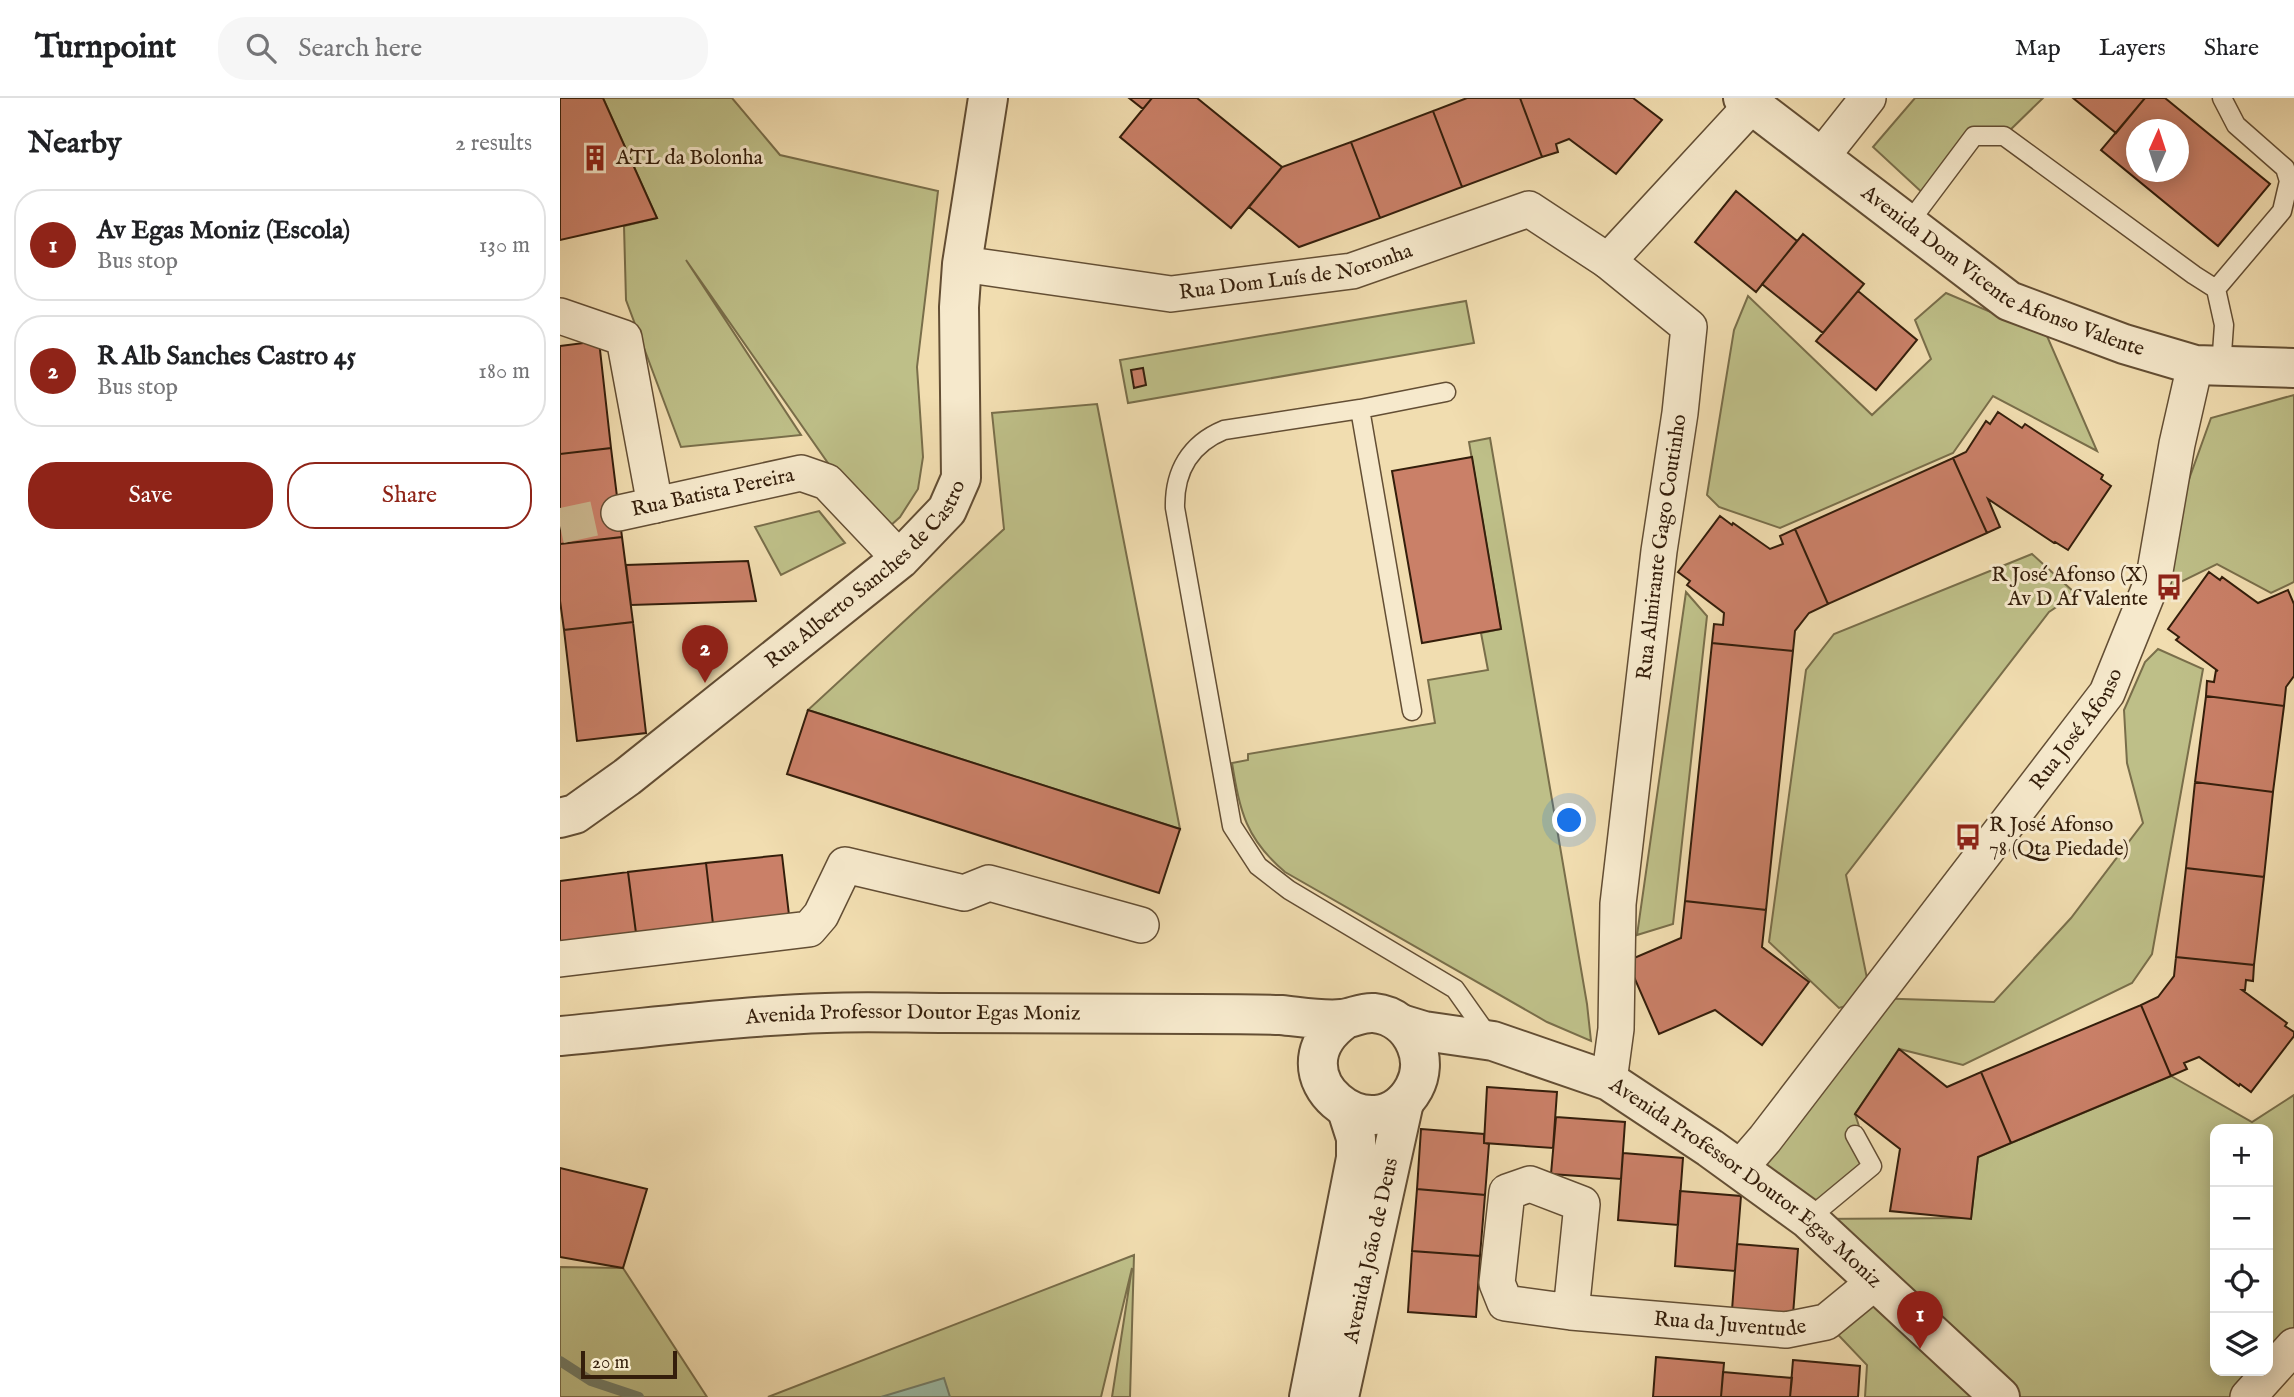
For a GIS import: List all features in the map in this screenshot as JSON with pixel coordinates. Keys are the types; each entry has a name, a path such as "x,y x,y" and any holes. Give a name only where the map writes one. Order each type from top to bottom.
{"street":[{"name":"Rua Alberto Sanches de Castro","path":"560,818 575,814 627,776 900,559 947,510 961,478 958,307 962,264 988,98"},
{"path":"1822,156 1868,98"},
{"path":"1608,261 1747,101"},
{"name":"Avenida Dom Vicente Afonso Valente","path":"1747,101 2010,301 2124,344 2208,366 2294,368"},
{"name":"Rua Dom Luís de Noronha","path":"962,264 1171,294 1352,271 1529,209 1608,261"},
{"name":"Rua Almirante Gago Coutinho","path":"1608,261 1689,327 1680,413 1659,551 1618,904 1616,1029 1609,1081"},
{"path":"560,316 624,338 655,505"},
{"name":"Rua José Afonso","path":"1739,1169 1765,1139 2107,693 2154,577 2177,444 2208,366"},
{"name":"Rua Batista Pereira","path":"620,513 801,473 827,482 900,559"},
{"path":"560,959 809,929 821,915 845,865 964,893 989,883 1141,925"},
{"name":"Avenida Professor Doutor Egas Moniz","path":"560,1036 825,1013 1267,1014 1344,1020"},
{"path":"1267,1014 1318,1061"},
{"path":"1358,1014 1388,1016 1401,1024 1412,1036 1419,1051 1420,1067 1418,1080 1404,1102 1391,1110 1362,1115 1347,1110 1334,1101 1319,1076 1318,1061 1326,1037 1344,1020 1358,1014"},
{"name":"Avenida Professor Doutor Egas Moniz","path":"1401,1024 1424,1031 1493,1041 1609,1081 1808,1219 2000,1397"},
{"path":"1420,1067 1493,1041"},
{"name":"Avenida João de Deus","path":"1339,1397 1404,1102"},
{"name":"Avenida João de Deus","path":"1309,1397 1356,1158 1356,1138 1347,1110"},
{"name":"Rua da Juventude","path":"1571,1312 1786,1330 1826,1322 1876,1281"},
{"path":"2248,1397 2294,1346"}],"lane":[{"path":"2216,289 2281,211 2289,181 2285,168 2236,125 2222,98"},
{"path":"1908,224 1973,136 2004,136 2096,205 2216,289 2224,325 2208,366"},
{"path":"1446,392 1360,409 1224,430 1199,444 1187,457 1178,477 1175,509 1232,826 1258,866 1289,890 1455,989 1493,1041"},
{"path":"1360,409 1412,711"},
{"path":"1808,1219 1872,1166 1855,1135"}],"green space":[{"path":"603,98 732,98 780,155 938,191 917,367 923,457 918,489 900,517 879,536 686,260 801,435 681,447 626,300 624,226 657,218"},
{"path":"1915,98 2043,98 2004,136 1973,136 1927,197 1873,147"},
{"path":"1946,293 2047,336 2097,451 1993,396 1953,453 1780,528 1719,507 1707,495 1734,330 1748,296 1872,415 1931,359 1915,320"},
{"path":"1466,301 1474,343 1128,403 1120,360"},
{"path":"2294,395 2294,582 2271,593 2217,564 2146,599 2211,418"},
{"path":"1097,404 1180,829 808,710 1004,529 992,413"},
{"path":"1490,438 1587,1004 1591,1041 1547,1022 1285,872 1261,848 1247,824 1232,763 1248,760 1248,754 1435,723 1428,680 1488,670 1481,633 1501,629 1469,442"},
{"path":"819,511 845,543 781,575 755,527"},
{"path":"2032,554 2076,594 2049,612 1846,875 1871,998 1994,1002 2071,918 2143,823 2127,763 2124,710 2145,662 2158,649 2203,669 2152,954 2132,983 1963,1065 1899,1049 1855,1114 1872,1166 1809,1219 1971,1218 1978,1157 2171,1076 2252,1122 2294,1095 2294,1346 2273,1369 2273,1124 2210,1124 2210,1376 2267,1376 2248,1397 1865,1397 1867,1365 1826,1322 1875,1282 1739,1169 1869,999 1839,1008 1769,942 1806,670 1834,634"},
{"path":"1686,592 1707,616 1673,924 1637,935"},
{"path":"1134,1255 1130,1397 1112,1397 1132,1268 1101,1397 768,1397"},
{"path":"560,1267 623,1268 707,1397 560,1397"}],"shaded area":[{"path":"944,1378 950,1397 881,1397"}],"building":[{"name":"ATL da Bolonha","path":"560,98 603,98 657,218 560,240"},
{"path":"1129,98 1152,98 1143,109"},
{"path":"1152,98 1197,98 1282,167 1231,228 1120,137"},
{"path":"1467,98 1520,98 1542,157 1462,187 1433,111"},
{"path":"1520,98 1633,98 1662,120 1616,174 1569,139 1556,144 1558,152 1542,157"},
{"path":"2073,98 2145,98 2116,133"},
{"path":"2145,98 2165,98 2270,184 2218,246 2140,182 2189,182 2189,119 2127,119"},
{"path":"1433,111 1462,187 1380,218 1351,142"},
{"path":"2126,120 2126,171 2101,150"},
{"path":"1351,142 1380,218 1299,247 1249,207 1282,167"},
{"path":"1736,191 1797,241 1756,292 1695,242"},
{"path":"1803,234 1864,284 1823,333 1762,284"},
{"path":"1858,291 1917,340 1876,390 1816,341"},
{"path":"599,341 611,448 560,454 560,346"},
{"path":"1143,368 1146,385 1134,388 1131,370"},
{"path":"1998,412 2022,428 2025,424 2103,475 2101,479 2111,486 2068,550 1988,499 2000,527 1987,533 1953,458 1966,452 1986,421 1990,424"},
{"path":"611,448 622,537 560,544 560,454"},
{"path":"1472,457 1501,629 1422,643 1392,471"},
{"path":"1953,458 1987,533 1828,604 1795,529"},
{"path":"1720,516 1770,549 1783,544 1780,536 1795,529 1828,604 1809,613 1795,631 1793,651 1712,643 1714,624 1723,625 1724,613 1687,585 1690,581 1678,572"},
{"path":"622,537 633,622 564,630 560,601 560,544"},
{"path":"748,561 756,601 631,605 626,565"},
{"path":"2209,572 2220,580 2222,577 2258,603 2288,590 2294,604 2294,676 2286,687 2284,706 2206,696 2207,681 2214,682 2216,670 2218,671 2176,640 2179,637 2168,629"},
{"path":"633,622 646,733 577,741 564,630"},
{"path":"1712,643 1793,651 1766,910 1685,901"},
{"path":"2206,696 2284,706 2273,792 2195,782"},
{"path":"808,710 1180,829 1159,893 787,774"},
{"path":"2195,782 2273,792 2264,877 2186,868"},
{"path":"782,855 789,915 713,924 706,863"},
{"path":"706,863 713,924 636,933 628,872"},
{"path":"2186,868 2264,877 2254,965 2176,957"},
{"path":"628,872 636,933 560,942 560,881"},
{"path":"1685,901 1766,910 1762,947 1809,982 1762,1045 1715,1010 1659,1034 1627,961 1681,938"},
{"path":"2176,957 2254,965 2253,981 2246,980 2245,990 2242,990 2287,1023 2285,1026 2294,1032 2294,1036 2251,1092 2199,1057 2184,1063 2187,1069 2171,1076 2141,1005 2158,997 2174,976"},
{"path":"2141,1005 2171,1076 2011,1143 1981,1072"},
{"path":"1899,1049 1947,1087 1981,1072 2011,1143 1978,1157 1971,1219 1890,1211 1900,1149 1855,1114"},
{"path":"1487,1087 1557,1092 1553,1148 1484,1143"},
{"path":"1556,1117 1625,1122 1621,1179 1551,1174"},
{"path":"1421,1129 1484,1134 1484,1143 1489,1144 1485,1195 1417,1189"},
{"path":"1623,1153 1683,1158 1678,1225 1618,1220"},
{"path":"560,1168 647,1189 623,1268 560,1257"},
{"path":"1417,1189 1485,1195 1480,1256 1412,1251"},
{"path":"1680,1191 1741,1196 1735,1271 1675,1266"},
{"path":"1737,1244 1798,1249 1793,1315 1732,1310"},
{"path":"1412,1251 1480,1256 1476,1317 1408,1312"},
{"path":"1656,1357 1724,1363 1721,1397 1653,1397"},
{"path":"1793,1360 1860,1366 1858,1397 1790,1397"},
{"path":"1723,1372 1792,1378 1790,1397 1721,1397"}],"waterway":[{"path":"560,1361 591,1381 639,1397"}],"tunnel":[{"path":"560,526 619,513"}],"place":[{"name":"ATL da Bolonha","path":"595,158"},
{"name":"R José Afonso (X) Av D Af Valente","path":"2169,587"},
{"name":"R Alb Sanches Castro 45","path":"705,683"},
{"name":"R José Afonso 78 (Qta Piedade)","path":"1968,837"},
{"name":"Av Egas Moniz (Escola)","path":"1920,1349"}]}
